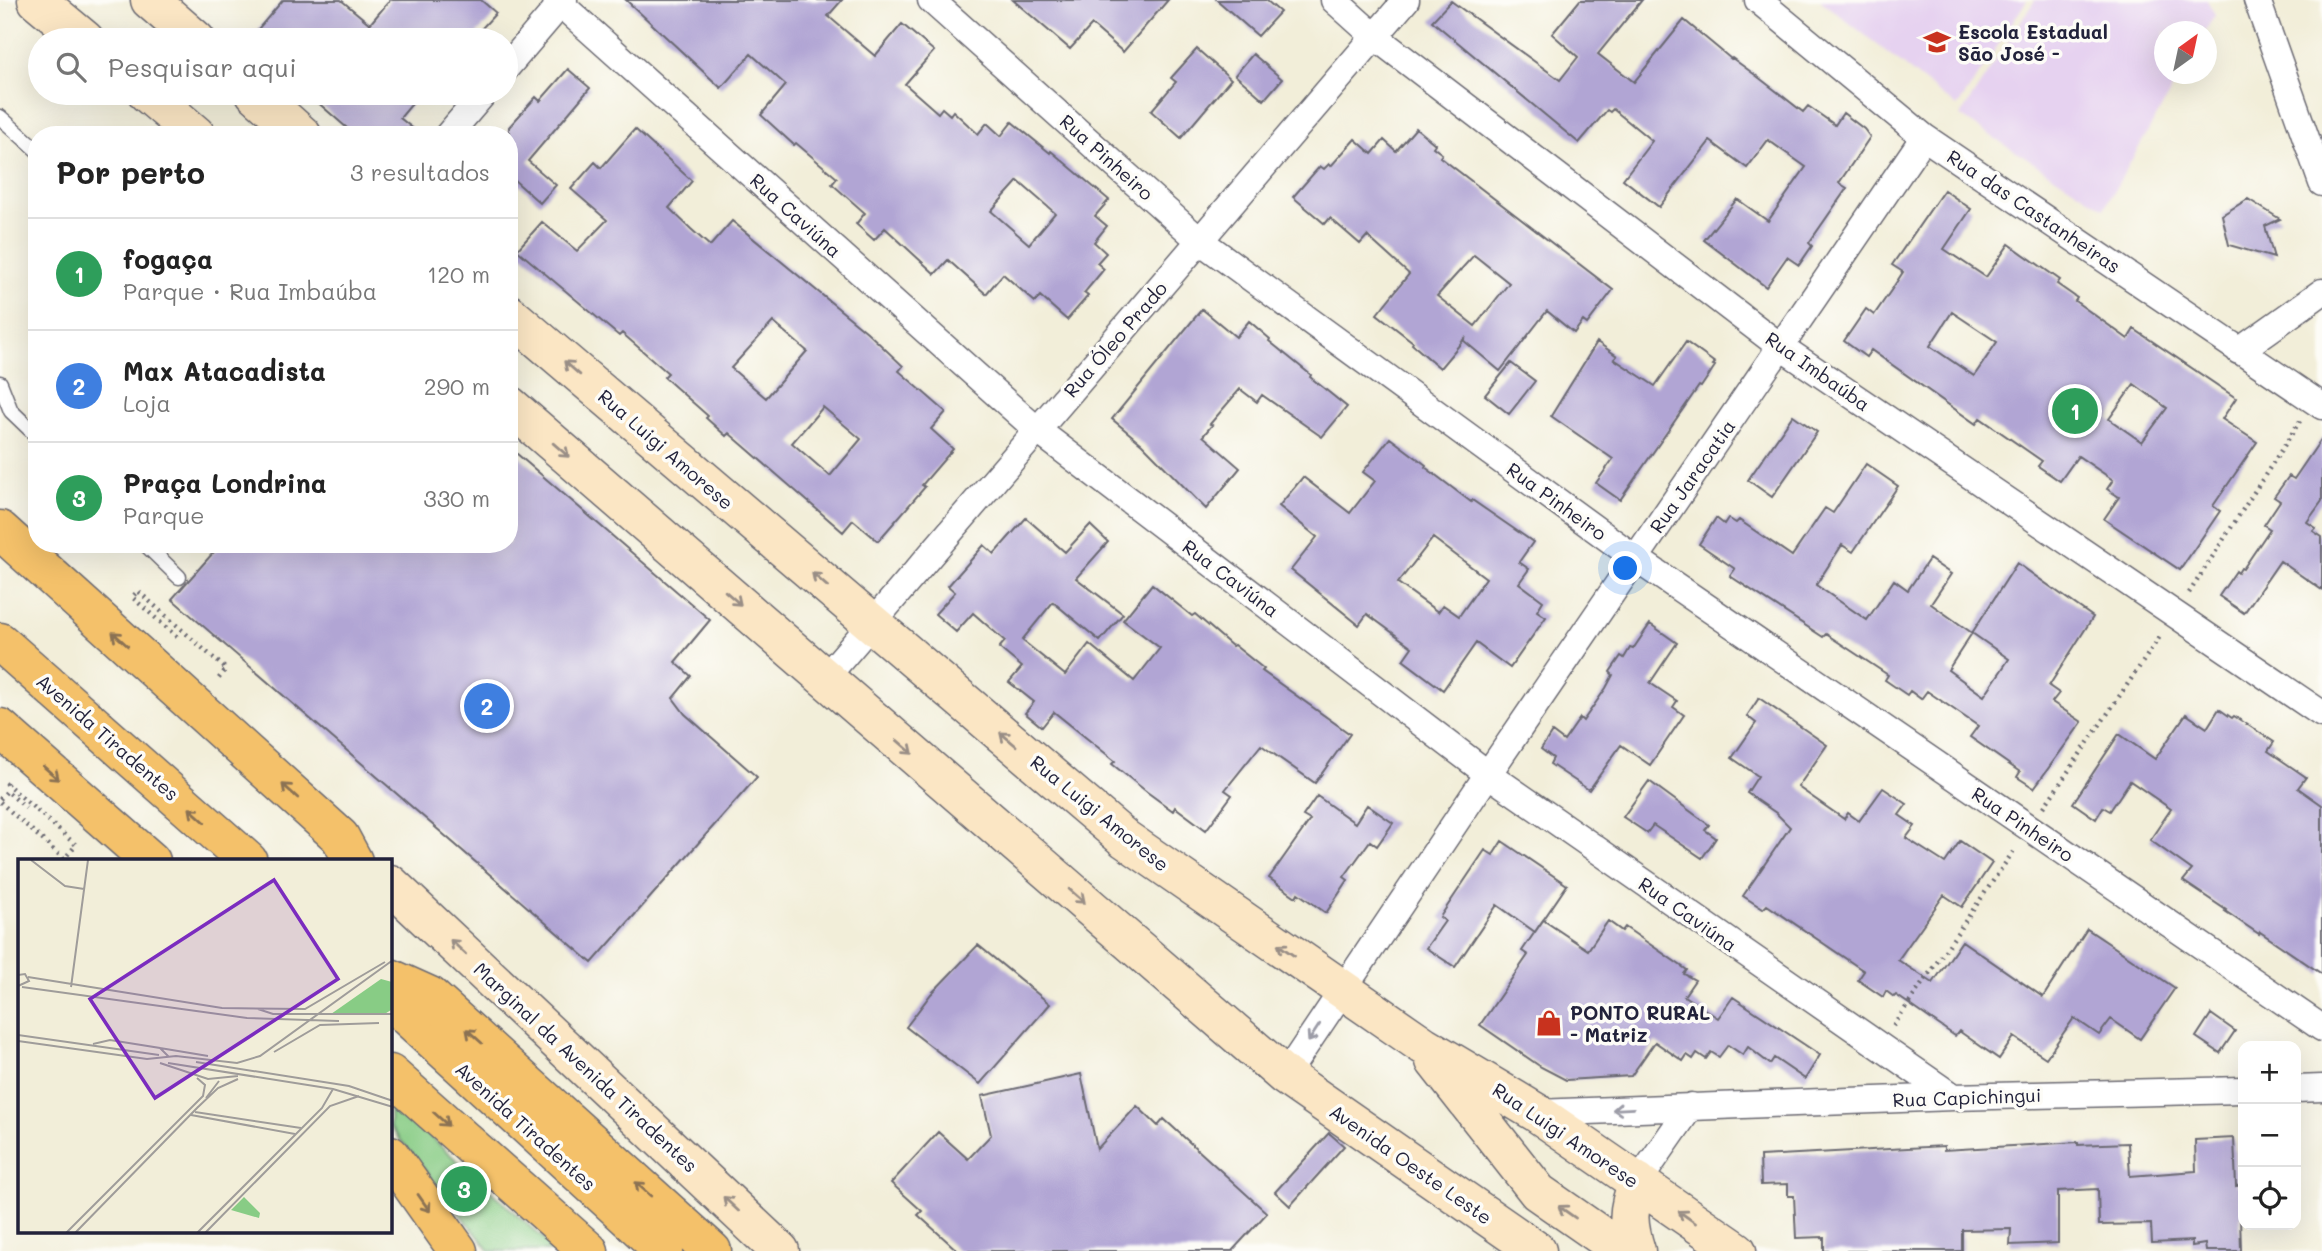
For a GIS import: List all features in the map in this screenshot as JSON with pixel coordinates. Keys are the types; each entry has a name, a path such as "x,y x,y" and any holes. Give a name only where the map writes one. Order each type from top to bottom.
{"main road":[{"path":"0,530 353,853"},
{"name":"Avenida Tiradentes","path":"0,642 246,859"},
{"path":"0,727 149,859"},
{"path":"392,979 430,996 712,1251"},
{"name":"Avenida Tiradentes","path":"392,1001 401,1012 664,1251"},
{"path":"392,1076 589,1251"},
{"path":"392,1158 458,1251"}],"street":[{"path":"37,0 71,28"},
{"path":"150,0 182,28"},
{"name":"Rua Pinheiro","path":"931,0 1199,240 1635,558 2322,1028"},
{"name":"Rua Imbaúba","path":"1334,0 1374,36 1781,347 2322,714"},
{"name":"Rua Óleo Prado","path":"825,678 1406,0"},
{"name":"Rua das Castanheiras","path":"1758,0 1924,137 2318,403"},
{"path":"2257,0 2320,173"},
{"path":"518,53 560,1"},
{"name":"Rua Caviúna","path":"560,1 1037,430 1488,774 1953,1097"},
{"path":"161,105 186,126"},
{"path":"260,105 292,126"},
{"path":"269,105 293,126"},
{"path":"456,126 474,105"},
{"name":"Rua Jaracatia","path":"1285,1076 1924,137"},
{"path":"2239,351 2322,292"},
{"name":"Rua Luigi Amorese","path":"518,322 1125,839 1423,1045 1538,1113 1737,1251"},
{"path":"518,413 1285,1076"},
{"name":"Marginal da Avenida Tiradentes","path":"392,886 780,1251"},
{"path":"1423,1045 1538,1192 1623,1251"},
{"name":"Avenida Oeste Leste","path":"1285,1076 1537,1251"},
{"path":"2301,1089 2322,1088"},
{"name":"Rua Capichingui","path":"1538,1113 1953,1097 2238,1090"},
{"path":"1636,1251 1630,1232 1629,1206 1638,1182 1691,1106"}],"lane":[{"path":"0,117 28,142"},
{"path":"0,383 10,411 28,428"},
{"path":"154,553 178,577"}],"path":[{"path":"1878,1047 2318,403"},
{"path":"177,637 132,597 138,591 226,670 195,707"},
{"path":"26,808 7,792 0,801 64,859 76,845 8,784 34,758"}],"shaded area":[{"name":"Escola Estadual São José -","path":"1820,0 2027,0 1957,107"},
{"path":"2035,0 2207,0 2215,15 2211,21 2154,21 2154,84 2175,84 2104,208 1960,116"}],"green space":[{"path":"392,1102 557,1251 490,1251 392,1129"}],"building":[{"path":"283,0 341,0 370,24 390,0 481,0 496,13 482,28 259,28"},
{"path":"626,0 842,0 828,16 875,56 902,24 934,51 905,84 938,113 942,108 950,115 953,111 978,134 987,123 1001,136 1012,122 1109,200 1095,216 1107,226 1094,242 1106,253 1097,263 1104,269 1084,293 1088,296 1067,320 1040,296 1035,302 1003,274 986,294 948,260 935,274 885,228 874,240 856,224 865,213 832,184 837,178 761,115 786,85 751,54 721,88","holes":["1018,181 1055,213 1029,244 991,211"]},
{"path":"1013,0 1168,0 1123,52 1092,25 1070,49"},
{"path":"1217,0 1266,0 1280,12 1258,36"},
{"path":"1580,0 1642,0 1598,54 1634,82 1684,20 1731,59 1803,112 1808,106 1835,125 1843,113 1864,129 1870,137 1839,183 1847,188 1809,243 1812,246 1799,265 1787,257 1766,287 1704,240 1737,199 1768,221 1806,167 1768,140 1747,168 1710,141 1659,207 1623,179 1652,141 1613,109 1610,112 1607,110 1579,143 1432,21 1451,1 1560,80 1578,57 1552,34"},
{"path":"1197,49 1231,79 1181,138 1151,111 1176,82 1171,78"},
{"path":"1253,54 1282,79 1264,100 1235,75"},
{"path":"568,69 590,88 528,161 556,185 540,203 518,183 518,126 510,126 536,97 540,101"},
{"path":"321,105 411,105 400,118 410,126 345,126"},
{"path":"1416,128 1435,144 1433,147 1442,154 1440,157 1613,290 1587,324 1583,321 1574,333 1547,311 1500,371 1463,340 1440,368 1412,344 1413,342 1377,314 1409,274 1367,236 1360,244 1330,218 1325,224 1293,197 1320,166 1324,169 1329,164 1331,166 1355,139 1372,154 1384,140 1396,151","holes":["1474,255 1509,283 1475,326 1437,296"]},
{"path":"635,129 692,181 669,208 691,229 710,246 732,221 867,332 903,366 899,371 946,412 931,429 953,449 922,485 925,487 878,541 853,520 843,532 729,433 726,436 706,418 708,416 664,377 668,373 622,333 619,336 518,251 542,222 577,251 607,220 571,189 595,162 601,168","holes":["773,322 807,351 766,398 731,368","823,407 861,439 830,476 792,443"]},
{"path":"1944,190 1971,209 1944,249 1986,277 2009,244 2060,280 2057,284 2077,298 2075,301 2128,339 2134,329 2236,398 2222,419 2257,442 2213,506 2220,511 2180,570 2104,519 2119,497 2107,489 2113,480 2078,456 2060,481 2038,466 2042,461 1980,418 1976,424 1871,350 1866,357 1844,341 1866,309 1874,315 1903,272 1892,265","holes":["1952,312 1997,342 1974,376 1930,346","2134,384 2167,408 2142,442 2109,419"]},
{"path":"2248,199 2280,219 2265,226 2274,258 2229,245 2222,215"},
{"path":"1202,309 1236,337 1249,321 1347,407 1322,437 1262,395 1257,402 1240,389 1203,436 1240,468 1206,509 1142,444 1112,419"},
{"path":"1597,342 1617,356 1614,359 1655,386 1686,342 1715,363 1701,387 1699,386 1620,500 1596,483 1613,459 1551,416"},
{"path":"1511,363 1535,381 1509,414 1485,395"},
{"path":"1793,415 1817,432 1772,497 1748,480"},
{"path":"1390,438 1471,502 1472,500 1533,542 1519,562 1529,569 1519,583 1543,601 1537,611 1546,617 1510,668 1476,643 1443,690 1403,660 1412,647 1367,614 1359,625 1291,570 1317,537 1279,506 1303,477 1350,513 1375,481 1363,472","holes":["1433,538 1486,578 1459,616 1443,605 1438,612 1398,583"]},
{"path":"2322,438 2322,501 2307,522 2316,528 2313,531 2322,537 2322,590 2280,561 2244,613 2219,596 2236,571 2238,573 2243,569 2270,529 2264,525 2280,501 2274,497 2289,476 2294,479"},
{"path":"518,455 710,620 675,662 691,676 673,698 685,714 757,777 592,963 172,599 213,553 518,553"},
{"path":"1866,464 1898,486 1853,552 1842,545 1816,585 1867,620 1894,580 1908,590 1929,559 1951,574 1931,604 1972,633 2017,563 2093,617 2049,686 2059,693 2052,702 2082,722 2034,788 2017,777 2020,772 1970,737 1978,726 1927,691 1921,699 1910,691 1907,695 1885,680 1888,675 1826,634 1823,637 1730,576 1735,569 1699,544 1716,518 1724,524 1728,518 1736,523 1739,520 1792,556 1825,508 1833,513","holes":["1972,633 2009,659 1984,696 1948,670"]},
{"path":"1026,518 1065,552 1090,525 1108,542 1076,578 1123,614 1100,641 1053,602 1022,640 1065,675 1089,644 1134,681 1160,648 1123,620 1152,584 1192,616 1195,614 1264,669 1262,671 1350,734 1315,783 1261,745 1225,790 1232,795 1206,830 1175,807 1173,811 1147,792 1112,764 1115,761 1054,712 1042,727 1025,713 1034,702 1009,682 1022,667 999,648 1005,641 973,613 956,632 935,614 955,592 948,586 984,545 994,554"},
{"path":"1650,624 1677,643 1650,683 1677,701 1673,707 1684,715 1650,765 1621,745 1589,790 1550,764 1553,758 1541,749 1552,732 1564,741 1580,718 1583,721 1606,688 1613,675 1610,672 1621,656 1624,658 1630,648 1633,649"},
{"path":"1759,698 1827,745 1798,787 1844,819 1848,813 1859,821 1883,788 1907,804 1899,815 1915,826 1906,838 1945,863 1960,841 1992,863 1962,907 1944,895 1898,960 1933,983 1962,941 2043,997 2087,929 2175,988 2140,1039 2111,1019 2099,1035 2074,1018 2046,1058 2014,1037 1999,1059 1959,1031 1955,1036 1896,995 1894,997 1886,991 1883,997 1858,980 1864,971 1767,905 1763,909 1743,896 1790,827 1776,813 1747,793 1758,776 1732,758 1756,723 1747,716"},
{"path":"2219,709 2274,742 2268,751 2306,777 2298,788 2322,805 2322,974 2183,881 2192,870 2150,840 2171,809 2130,781 2110,811 2103,807 2096,819 2073,803 2119,734 2155,759 2186,714 2207,728"},
{"path":"1649,781 1709,825 1705,830 1716,838 1702,858 1653,825 1647,833 1623,817"},
{"path":"1317,796 1355,823 1367,805 1393,823 1377,846 1370,841 1344,877 1348,880 1326,913 1298,893 1296,897 1269,878 1310,820 1303,816"},
{"path":"1502,841 1567,885 1535,932 1497,905 1455,967 1426,948 1445,921 1440,917 1485,850 1493,855"},
{"path":"1543,920 1588,950 1608,921 1622,931 1625,927 1687,970 1684,974 1695,980 1684,996 1718,1018 1733,997 1820,1055 1805,1079 1774,1058 1770,1064 1748,1047 1743,1055 1728,1045 1719,1057 1711,1052 1706,1059 1697,1053 1693,1059 1687,1055 1683,1061 1655,1042 1631,1076 1566,1080 1541,1067 1480,1025 1528,955 1522,951"},
{"path":"978,945 1050,1004 980,1084 906,1027 931,994"},
{"path":"2211,1014 2235,1031 2220,1053 2196,1037"},
{"path":"1081,1074 1097,1149 1137,1106 1158,1126 1164,1119 1267,1213 1232,1251 958,1251 918,1215 922,1211 891,1183 938,1132 968,1159 991,1135 982,1096"},
{"path":"1329,1133 1344,1146 1290,1206 1275,1192"},
{"path":"2234,1138 2241,1251 2206,1251 2205,1244 2192,1246 2192,1241 2152,1243 2151,1224 2099,1225 2098,1189 2058,1191 2058,1243 2010,1245 2011,1229 1962,1230 1962,1251 1824,1251 1824,1237 1796,1238 1794,1196 1788,1196 1788,1184 1761,1185 1760,1156 1944,1146 1944,1150 2078,1142 2078,1145 2128,1143 2130,1176 2196,1171 2195,1140"}],"place":[{"name":"Escola Estadual São José -","path":"1937,42"},
{"name":"fogaça","path":"2075,411"},
{"name":"Max Atacadista","path":"487,706"},
{"name":"PONTO RURAL - Matriz","path":"1549,1023"},
{"name":"Praça Londrina","path":"464,1189"}]}
